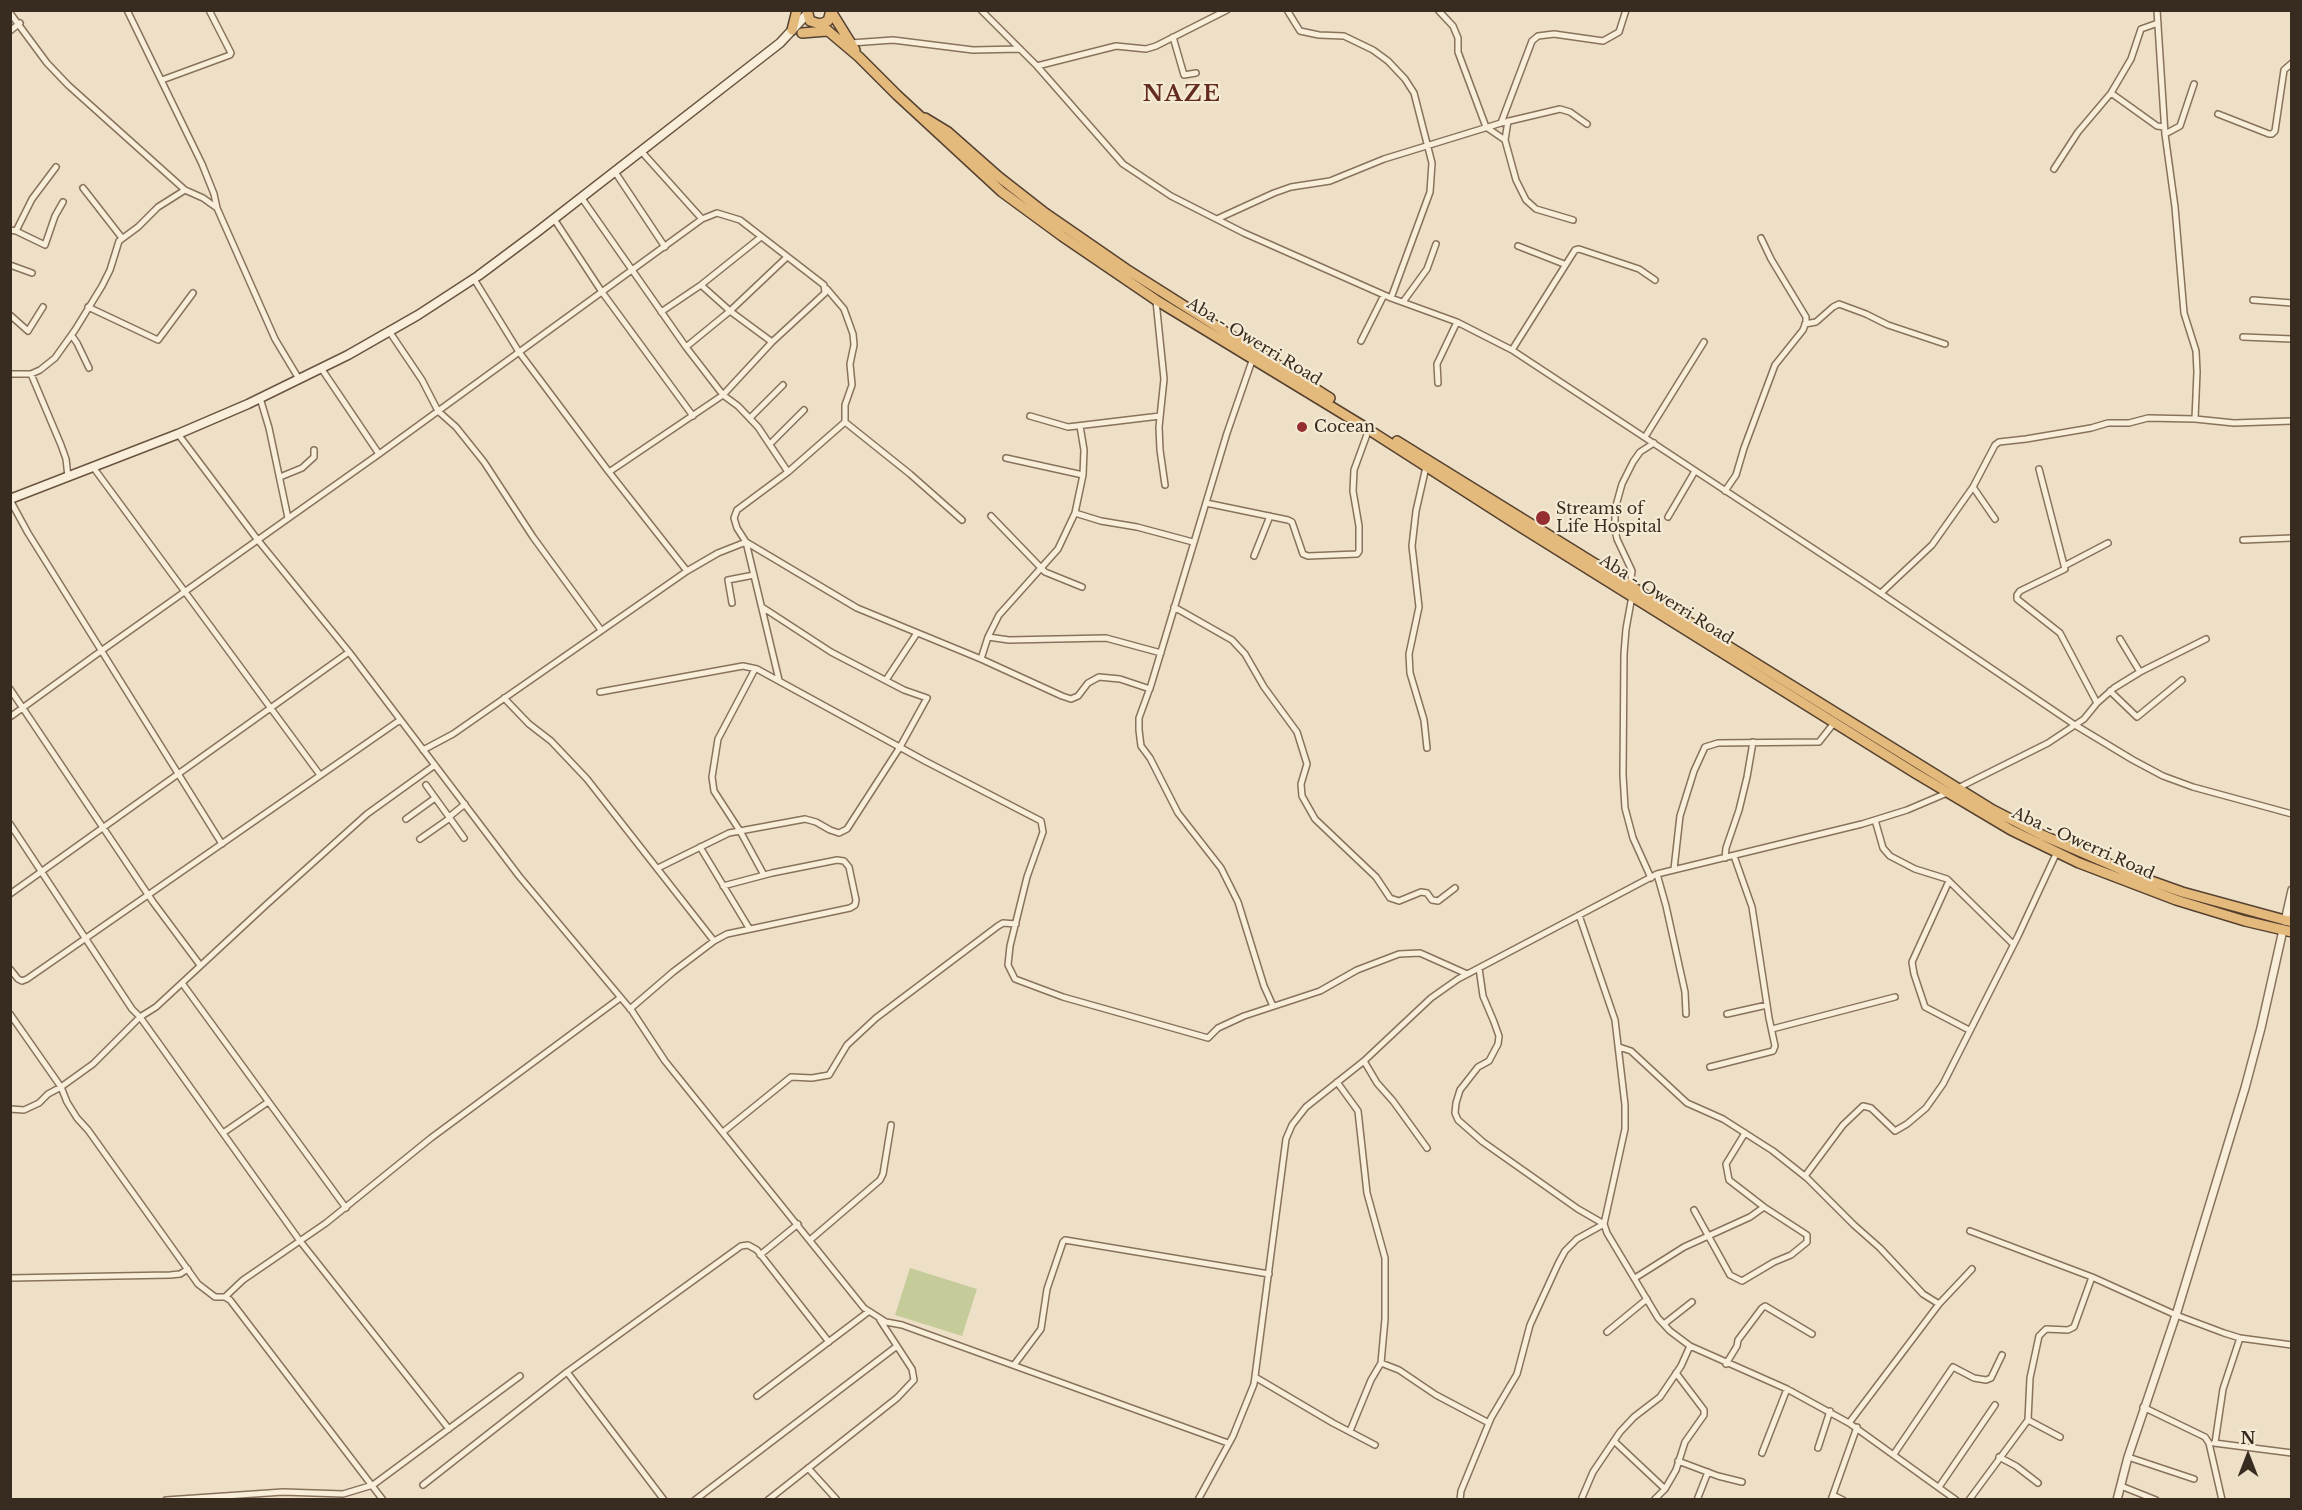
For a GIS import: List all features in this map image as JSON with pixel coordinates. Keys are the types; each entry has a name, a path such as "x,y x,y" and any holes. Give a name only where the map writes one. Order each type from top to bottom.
{"highway":[{"name":"Aba - Owerri Road","path":"804,12 810,21 859,57 917,115 1023,209 1156,300 1369,429 1947,793 2011,830 2155,893 2226,916 2288,926"},
{"path":"792,30 804,12"},
{"name":"Aba - Owerri Road","path":"821,27 828,21 832,12"},
{"name":"Aba - Owerri Road","path":"832,12 859,57"},
{"path":"802,33 821,27"},
{"name":"Aba - Owerri Road","path":"917,115 936,123 1045,213 1126,269 1409,448 1993,810 2042,835 2137,876 2288,926"}],"main road":[{"path":"10,500 178,434 260,398 389,331 474,279 780,43 792,30"},
{"path":"780,43 802,33"}],"street":[{"path":"127,10 202,164 217,208 275,339 299,379"},
{"path":"162,80 230,56 231,52 209,10"},
{"path":"981,10 1037,66 1123,164 1172,196 1384,295 1456,322 1512,350 1881,593 2075,725 2163,776 2193,787 2292,814"},
{"path":"1037,66 1116,46 1146,49 1227,10"},
{"path":"1287,10 1300,31 1319,35 1344,36 1373,50 1388,61 1405,79 1414,93 1432,163 1430,192 1391,298"},
{"path":"1438,10 1453,26 1458,38 1458,52 1486,127 1505,140"},
{"path":"1501,123 1532,41 1538,36 1554,34 1603,41 1620,32 1626,10"},
{"path":"2157,10 2164,130 2184,313 2196,351 2195,419"},
{"path":"10,13 20,23 47,63 68,85 185,190 217,208"},
{"path":"10,31 20,23"},
{"path":"2054,169 2078,132 2111,93 2131,59 2141,29 2158,23"},
{"path":"1173,37 1184,75 1196,74"},
{"path":"851,43 894,40 974,50 1020,49"},
{"path":"2218,114 2272,134 2275,131 2284,70 2292,63"},
{"path":"2111,93 2164,130 2180,126 2194,84"},
{"path":"1217,219 1274,192 1300,185 1330,181 1384,159 1501,123 1565,110 1587,124"},
{"path":"1508,122 1505,140 1516,180 1529,204 1536,209 1573,220"},
{"path":"641,151 702,219"},
{"path":"56,167 32,199 13,231 45,245 55,216 63,202"},
{"path":"615,171 665,246"},
{"path":"83,188 122,238"},
{"path":"10,374 31,374 55,358 72,336 102,286 110,270 119,241 138,227 158,207 185,190"},
{"path":"581,197 686,347 723,395 750,418 788,472"},
{"path":"10,717 712,213 728,215 740,220 825,285 844,309 853,334 854,345 850,364 852,385 845,405 845,422 788,472 737,510 734,518 736,528 746,542 779,680"},
{"path":"554,219 602,292 693,416"},
{"path":"661,312 701,285 761,237"},
{"path":"1725,491 1736,475 1774,365 1803,330 1806,317 1771,259 1761,237"},
{"path":"1403,302 1427,269 1436,244"},
{"path":"1518,246 1564,264"},
{"path":"1512,350 1564,264 1575,250 1579,249 1639,269 1655,280"},
{"path":"686,347 730,311 787,257"},
{"path":"10,265 32,273"},
{"path":"474,279 519,352 687,571"},
{"path":"701,285 730,311 772,342"},
{"path":"609,472 723,395 772,342 825,293 826,289"},
{"path":"88,307 158,340 193,293"},
{"path":"1361,341 1384,295"},
{"path":"1156,300 1164,379 1160,416 1160,450 1165,485"},
{"path":"2253,300 2292,303"},
{"path":"1805,324 1816,322 1839,304 1887,325 1945,344"},
{"path":"10,315 28,331 43,307"},
{"path":"1438,383 1437,364 1456,322"},
{"path":"389,331 422,380 438,411 456,427 484,462 533,537 601,630"},
{"path":"72,336 89,368"},
{"path":"2243,337 2292,339"},
{"path":"1645,437 1704,342"},
{"path":"1253,358 1193,542 1150,689 1139,717 1141,746 1150,758 1178,813 1221,868 1238,902 1273,1006"},
{"path":"321,368 379,454"},
{"path":"31,374 61,445 66,459 68,477"},
{"path":"750,418 783,385"},
{"path":"260,398 288,518"},
{"path":"770,444 804,410"},
{"path":"1030,416 1063,427 1160,416"},
{"path":"1881,593 1927,552 1973,487 1989,461 1995,445 1999,442 2091,428 2109,423 2129,423 2148,417 2234,423 2292,421"},
{"path":"845,422 910,474 962,520"},
{"path":"981,659 988,637 999,615 1058,549 1075,513 1083,475 1084,450 1080,426"},
{"path":"1206,503 1292,522 1303,554 1308,556 1357,554 1359,526 1353,491 1354,470 1369,429"},
{"path":"178,434 257,539 349,652 519,876 630,1009 665,1061 868,1312 879,1319 902,1325 1228,1443"},
{"path":"1630,585 1632,571 1617,540 1615,509 1622,484 1633,462 1640,452 1654,443"},
{"path":"280,477 302,468 314,457 314,450"},
{"path":"1006,458 1083,475"},
{"path":"93,467 320,776"},
{"path":"1426,467 1416,511 1412,546 1419,607 1409,654 1410,673 1424,720 1427,748"},
{"path":"2039,469 2066,569 2020,591 2017,599 2060,633 2097,703"},
{"path":"1668,518 1695,471"},
{"path":"1973,487 1995,519"},
{"path":"10,500 28,533 222,844"},
{"path":"1075,513 1193,542"},
{"path":"991,516 1049,575 1082,587"},
{"path":"1254,556 1270,516"},
{"path":"2243,540 2292,538"},
{"path":"423,750 453,734 687,571 718,553 746,542"},
{"path":"746,542 857,608 1071,699 1078,696 1088,683 1099,677 1120,679 1150,689"},
{"path":"2066,565 2108,543"},
{"path":"732,603 728,580 754,575"},
{"path":"1632,596 1624,654 1625,808 1633,838 1651,878"},
{"path":"658,868 729,833 805,819 830,831 839,832 847,829 900,747 927,698 831,652 762,607"},
{"path":"1174,607 1232,640 1245,654 1264,687 1297,732 1307,764 1301,784 1302,796 1315,819 1376,877 1390,898 1399,901 1421,892 1427,893 1432,900 1438,901 1455,888"},
{"path":"886,680 917,633"},
{"path":"988,637 1044,641 1106,638 1161,652"},
{"path":"2120,639 2140,672"},
{"path":"1958,788 2048,743 2088,715 2110,691 2140,672 2206,639"},
{"path":"10,894 349,652"},
{"path":"600,692 743,666 755,669 1041,820 1043,832 1027,877 1008,966 1015,979 1063,997 1208,1038 1218,1028 1245,1016 1320,991 1357,970 1400,954 1420,953 1467,974"},
{"path":"755,669 718,739 712,777 714,791 740,831 764,875"},
{"path":"2110,691 2137,717 2182,680"},
{"path":"10,689 200,965"},
{"path":"504,698 528,724 551,741 587,779 714,941"},
{"path":"10,969 18,979 22,981 27,979 400,720"},
{"path":"1674,869 1680,816 1694,771 1705,747 1718,743 1819,742 1834,723"},
{"path":"1725,858 1747,777 1753,742"},
{"path":"10,1104 13,1110 24,1110 39,1103 48,1094 93,1064 140,1017 156,1007 367,814 435,765"},
{"path":"426,785 464,838"},
{"path":"1198,1500 1248,1402 1255,1377 1286,1139 1292,1125 1305,1107 1364,1061 1431,998 1467,974 1657,874 1875,820 1907,810 1947,793"},
{"path":"406,819 435,798"},
{"path":"420,839 465,804"},
{"path":"1875,820 1883,848 1890,856 1902,864 1949,881 2013,944"},
{"path":"10,824 87,937 132,1009 300,1241 449,1429"},
{"path":"700,847 749,928"},
{"path":"1805,1176 1843,1125 1863,1106 1871,1108 1895,1131 1926,1108 1943,1084 2057,852"},
{"path":"1710,1067 1773,1052 1775,1046 1752,908 1734,856"},
{"path":"630,1009 673,972 727,934 855,905 856,900 849,867 844,861 837,860 723,886"},
{"path":"1657,874 1685,992 1686,1014"},
{"path":"1949,881 1912,962 1925,1007 1969,1030"},
{"path":"2117,1500 2143,1407 2176,1315 2257,1046 2288,926 2292,890"},
{"path":"1460,1500 1461,1491 1489,1423 1516,1374 1530,1325 1564,1251 1577,1239 1604,1224 1625,1129 1615,1020 1579,915"},
{"path":"723,1132 791,1077 812,1078 829,1075 847,1045 876,1018 998,926 1004,923 1016,924"},
{"path":"1479,968 1483,996 1499,1036 1498,1044 1489,1061 1478,1067 1460,1090 1455,1113 1458,1119 1483,1142 1578,1209 1604,1224 1664,1324 1690,1347 1787,1389 1830,1411 1857,1427 1956,1500"},
{"path":"182,983 346,1208"},
{"path":"1772,1029 1895,997"},
{"path":"225,1297 243,1280 346,1208 431,1138 620,998"},
{"path":"1727,1014 1767,1005"},
{"path":"10,1014 61,1087 77,1118 188,1269 207,1292 215,1297 225,1297 230,1300 383,1500"},
{"path":"1618,1047 1631,1051 1686,1102 1723,1119 1773,1151 1805,1176 1880,1248 1923,1294 1939,1304"},
{"path":"1364,1061 1377,1083 1427,1148"},
{"path":"1337,1082 1358,1111 1367,1193 1384,1248 1385,1319 1381,1363 1371,1380 1350,1431"},
{"path":"223,1132 268,1102"},
{"path":"810,1240 884,1174 891,1125"},
{"path":"1694,1210 1730,1275 1742,1281 1791,1255 1806,1242 1808,1238 1806,1235 1764,1207 1729,1179 1726,1174 1726,1164 1745,1133"},
{"path":"1635,1278 1684,1247 1750,1217 1764,1207"},
{"path":"760,1255 798,1224"},
{"path":"1970,1231 2092,1277 2176,1315 2241,1338 2292,1345"},
{"path":"1014,1365 1041,1329 1047,1289 1065,1239 1269,1274"},
{"path":"423,1485 567,1372 741,1246 748,1245 760,1255 829,1342"},
{"path":"10,1278 170,1275 180,1274 188,1269"},
{"path":"1849,1423 1939,1304 1972,1269"},
{"path":"1969,1500 2028,1420 2030,1378 2039,1336 2046,1329 2068,1330 2074,1327 2092,1277"},
{"path":"1607,1332 1647,1299"},
{"path":"1664,1324 1692,1302"},
{"path":"1726,1364 1738,1340 1765,1306 1812,1334"},
{"path":"757,1396 868,1312"},
{"path":"768,1500 897,1398 914,1380 912,1369 879,1319"},
{"path":"2222,1500 2212,1443 2223,1389 2241,1338"},
{"path":"695,1500 897,1346"},
{"path":"1581,1500 1593,1472 1614,1441 1634,1417 1660,1397 1690,1347"},
{"path":"1894,1454 1953,1367 1974,1378 1986,1380 1991,1378 2002,1355"},
{"path":"1381,1363 1489,1423"},
{"path":"567,1372 664,1500"},
{"path":"1654,1500 1665,1489 1676,1470 1685,1442 1704,1415 1704,1410 1676,1373"},
{"path":"166,1500 283,1492 343,1494 373,1485 520,1376"},
{"path":"1255,1377 1375,1445"},
{"path":"1762,1453 1787,1389"},
{"path":"1939,1486 1995,1405"},
{"path":"2143,1407 2192,1429 2212,1443 2292,1453"},
{"path":"1818,1448 1830,1411"},
{"path":"2028,1420 2060,1437"},
{"path":"1843,1500 1832,1497 1857,1427"},
{"path":"1614,1441 1665,1489"},
{"path":"1999,1457 2016,1466 2038,1483"},
{"path":"2128,1457 2194,1479"},
{"path":"1678,1461 1742,1482"},
{"path":"808,1468 837,1500"},
{"path":"1697,1500 1708,1472"},
{"path":"2121,1486 2156,1500"}],"green space":[{"path":"910,1268 977,1289 962,1336 895,1315"}],"place":[{"name":"Cocean","path":"1302,427"},
{"name":"Streams of Life Hospital","path":"1543,518"}],"district":[{"name":"NAZE","path":"1182,95"}]}
